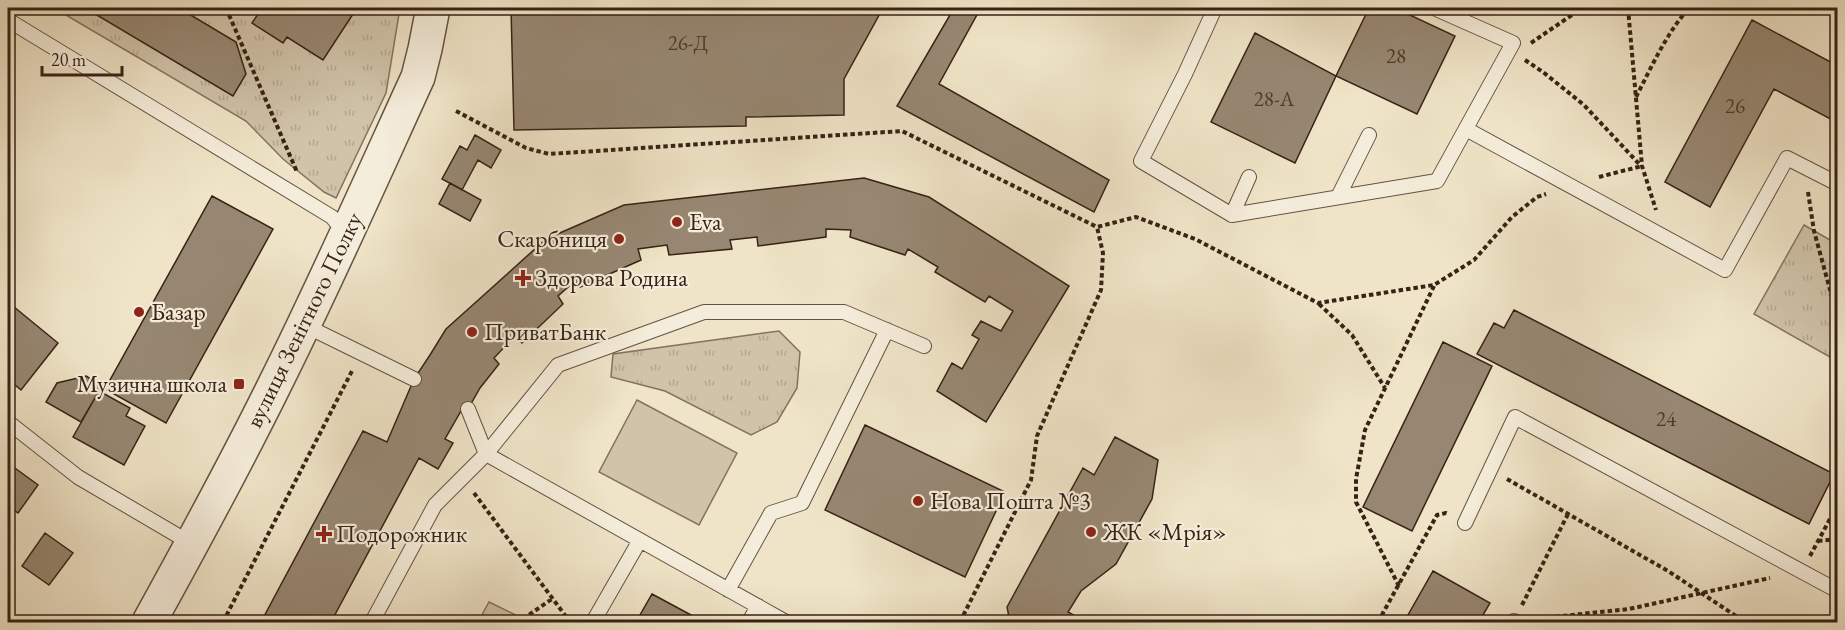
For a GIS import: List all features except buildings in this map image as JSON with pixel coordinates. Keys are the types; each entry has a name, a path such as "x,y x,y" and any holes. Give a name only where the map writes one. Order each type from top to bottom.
{"street":[{"name":"вулиця Зенітного Полку","path":"149,622 274,386 347,234 418,77 433,8"}],"lane":[{"path":"1215,8 1141,161 1232,215 1437,181 1512,52 1513,44 1434,8"},
{"path":"8,20 332,217 347,234"},
{"path":"1466,129 1725,270 1788,158 1838,184"},
{"path":"1338,197 1369,135"},
{"path":"1232,215 1249,177"},
{"path":"372,622 435,506 486,454 558,365 704,312 844,312 924,346"},
{"path":"304,325 414,379"},
{"path":"728,590 771,513 802,503 887,330"},
{"path":"468,409 486,454 786,622"},
{"path":"1465,523 1515,417 1838,591"},
{"path":"8,422 78,477 192,544"},
{"path":"593,622 640,540"},
{"path":"749,622 758,606"}],"path":[{"path":"219,8 227,10 312,206"},
{"path":"1582,8 1512,52 1543,72 1584,105 1642,166"},
{"path":"1628,8 1642,166 1665,236"},
{"path":"1636,98 1672,30 1689,8"},
{"path":"456,111 526,148 549,154 902,131 1097,227 1136,217 1195,238 1318,303 1352,335 1385,388"},
{"path":"1318,303 1434,285 1474,260 1512,217 1537,197 1569,185 1642,166"},
{"path":"1804,166 1814,231 1838,320"},
{"path":"960,622 1031,480 1037,436 1101,290 1103,253 1097,227"},
{"path":"1399,586 1356,502 1356,479 1365,430 1434,285"},
{"path":"223,622 360,354"},
{"path":"1491,470 1668,571 1745,622"},
{"path":"463,478 570,622"},
{"path":"1514,622 1629,609 1801,571 1838,504"},
{"path":"1514,622 1568,514"},
{"path":"1378,622 1437,516"},
{"path":"1818,541 1838,539"},
{"path":"523,619 552,599"}],"green space":[{"path":"54,8 400,8 386,93 336,198 324,192 283,159 246,121"},
{"path":"1804,225 1837,244 1837,361 1754,314"},
{"path":"779,331 800,352 797,388 777,422 751,435 665,391 611,377 613,354"},
{"path":"637,400 737,453 699,525 599,472"},
{"path":"489,602 530,622 478,622"}],"place":[{"name":"Eva","path":"677,222"},
{"name":"Скарбниця","path":"619,239"},
{"name":"Здорова Родина","path":"523,278"},
{"name":"Базар","path":"139,312"},
{"name":"ПриватБанк","path":"472,332"},
{"name":"Музична школа","path":"239,384"},
{"name":"Нова Пошта №3","path":"918,501"},
{"name":"ЖК «Мрія»","path":"1091,532"},
{"name":"Подорожник","path":"324,534"}]}
